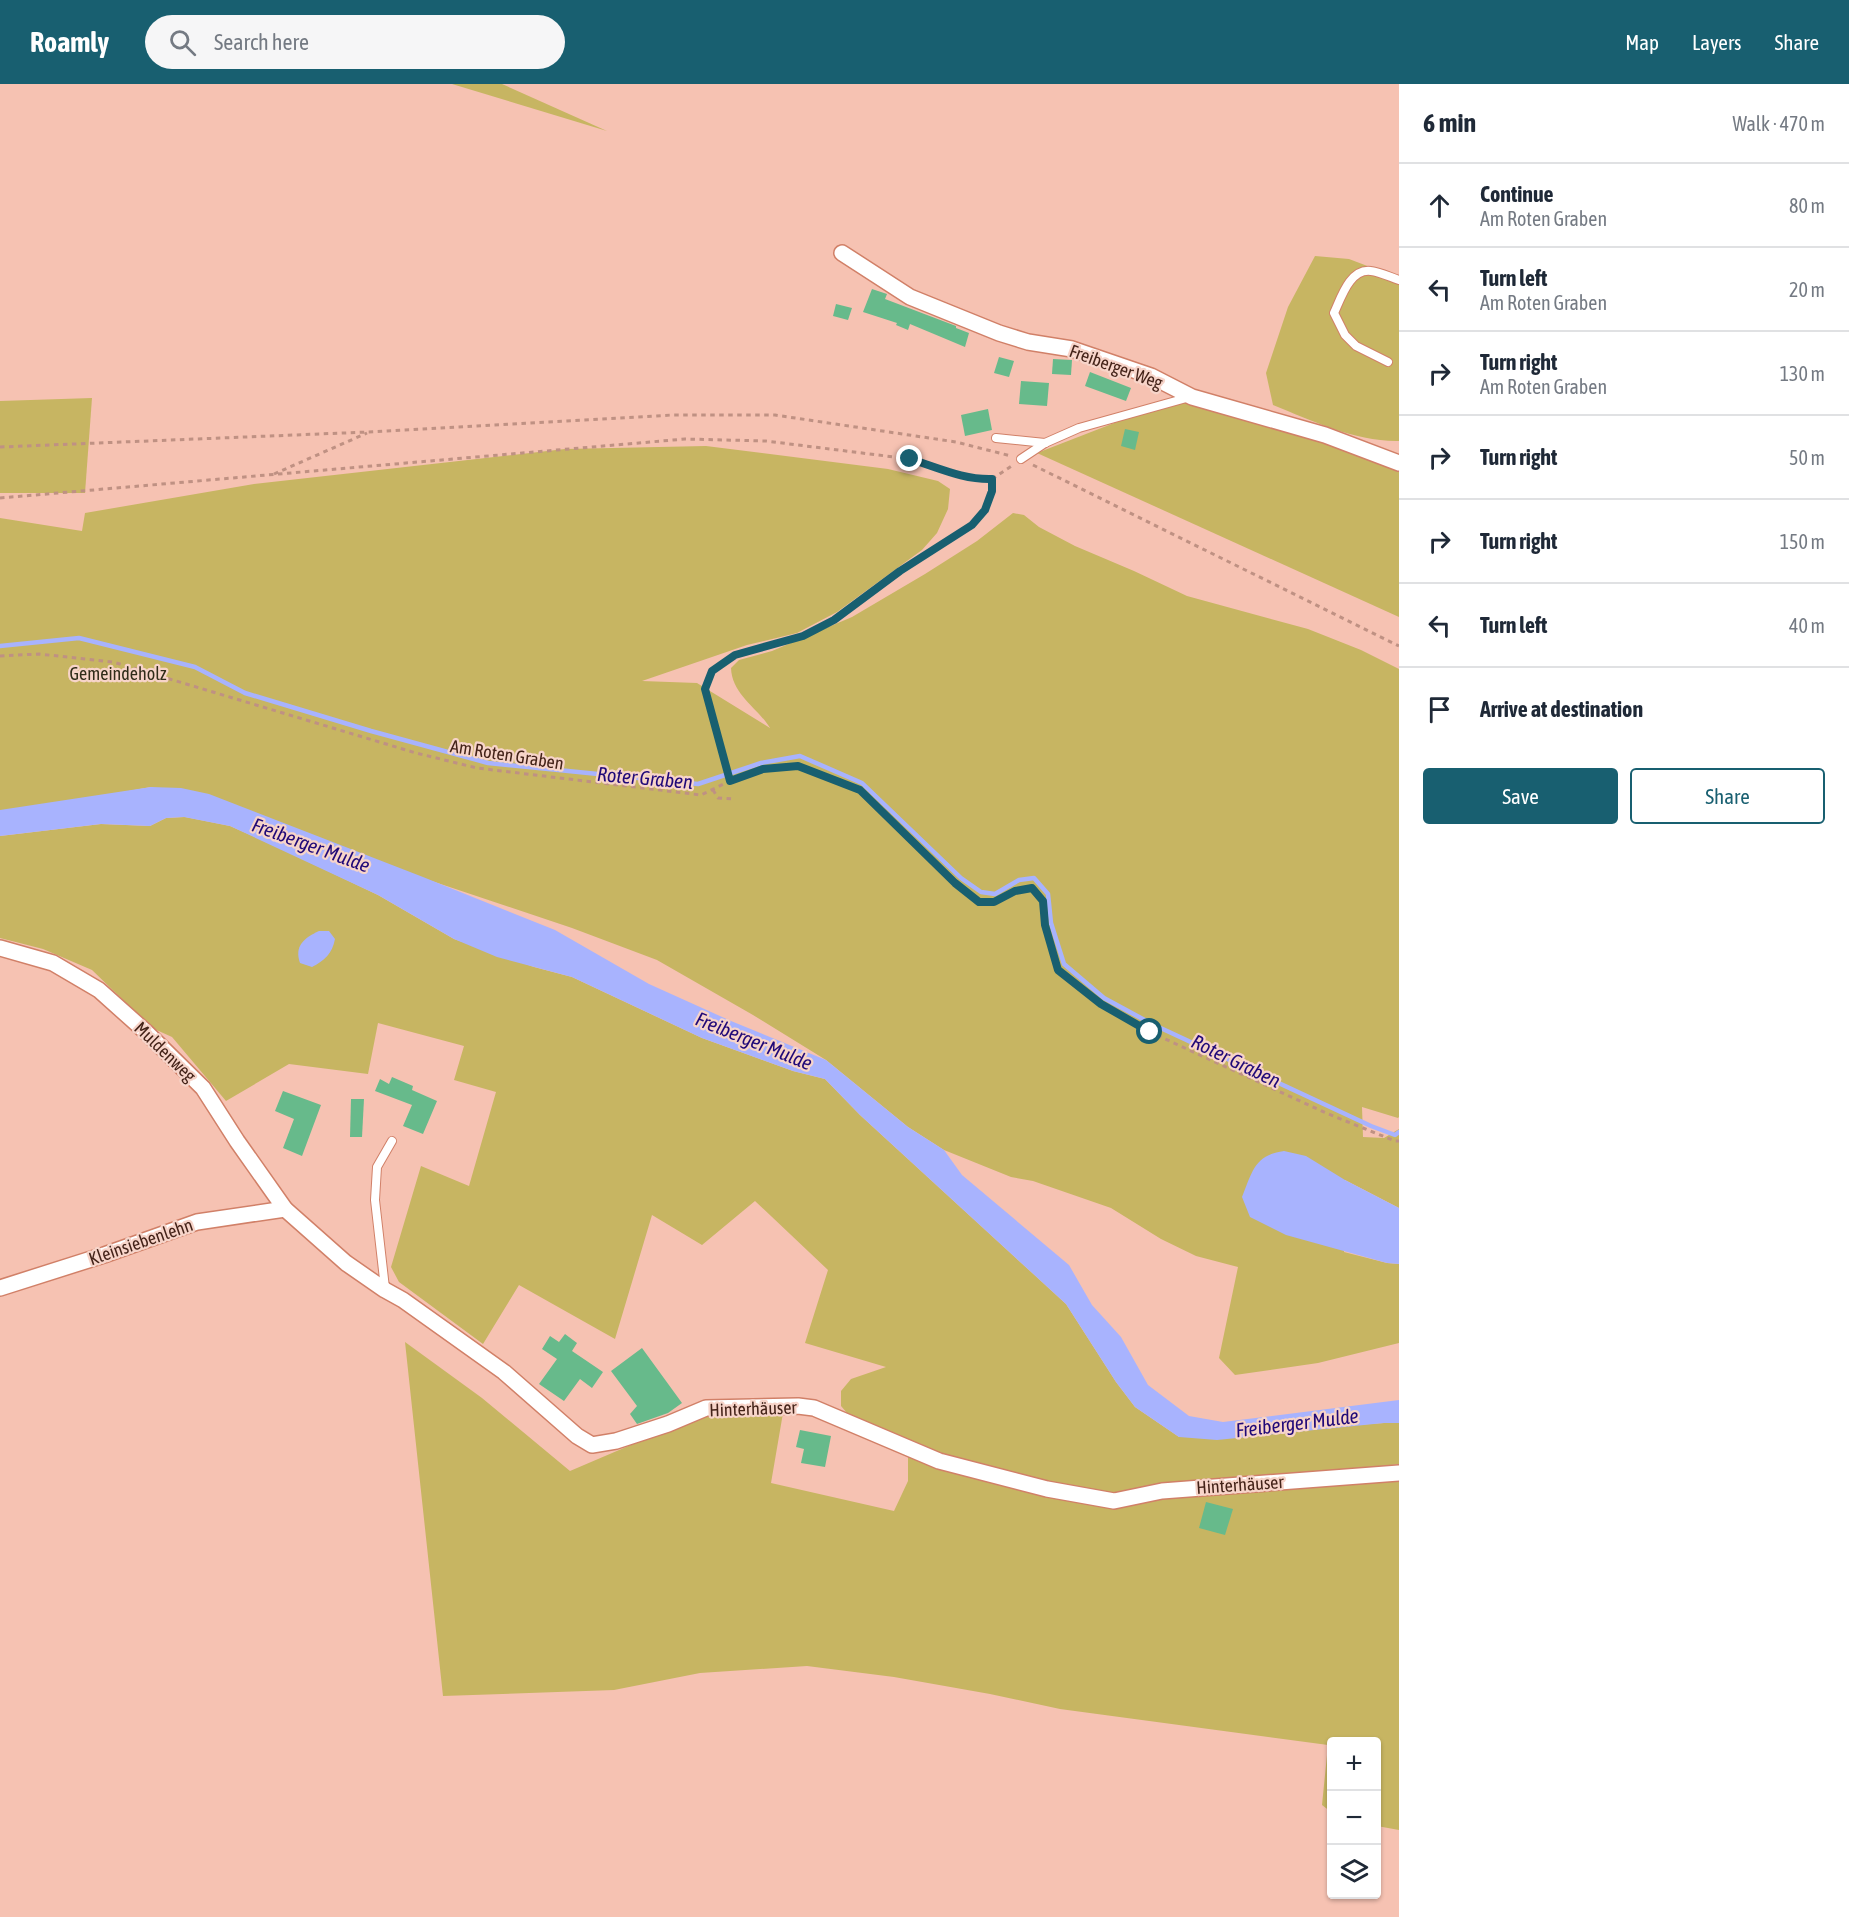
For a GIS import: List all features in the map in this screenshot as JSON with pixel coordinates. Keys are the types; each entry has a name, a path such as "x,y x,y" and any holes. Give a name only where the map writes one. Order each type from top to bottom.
{"street":[{"name":"Freiberger Weg","path":"842,253 910,297 999,333 1029,342 1072,349 1151,376 1192,397 1325,435 1398,461"},
{"name":"Muldenweg","path":"0,948 53,963 99,990 146,1032 203,1088 285,1209"},
{"name":"Kleinsiebenlehn","path":"0,1288 197,1222 285,1209"},
{"name":"Hinterhäuser","path":"285,1209 346,1263 385,1290 403,1299 504,1372 577,1436 592,1445 616,1441 668,1424 706,1408 798,1406 814,1408 939,1461 1047,1489 1114,1501 1162,1491 1399,1473"}],"lane":[{"path":"1388,362 1356,346 1345,336 1334,313 1344,291 1357,273 1369,270 1399,280"},
{"path":"1021,459 1045,443 1079,428 1192,397"},
{"path":"996,438 1045,443"},
{"path":"385,1290 375,1200 377,1167 392,1142"}],"path":[{"path":"0,447 369,432 672,415 775,415 956,442 1021,459 1399,646"},
{"path":"271,475 369,432"},
{"path":"0,498 685,439 766,441 910,459 979,480 992,479 1021,459"},
{"path":"730,781 705,689 712,671 735,655 803,636 834,620 900,571 972,525 985,510 992,491 992,479"},
{"name":"Am Roten Graben","path":"0,656 39,654 113,662 416,753 477,768 701,795 763,769 798,766 860,790 955,883 979,902 994,902 1015,891 1032,888 1043,901 1045,925 1058,970 1101,1004 1150,1032 1326,1113 1398,1140"},
{"path":"713,790 718,798 734,799"}],"green space":[{"path":"452,84 502,84 607,131"},
{"path":"1315,256 1349,259 1399,278 1399,441 1351,434 1273,405 1266,373 1288,307"},
{"path":"92,398 85,493 0,493 0,401"},
{"path":"1188,400 1327,443 1399,469 1399,617 1037,453 1122,420"},
{"name":"Gemeindeholz","path":"706,446 888,469 938,481 950,489 948,509 937,533 922,550 837,612 797,633 747,645 642,681 697,683 770,728 741,694 732,678 731,668 739,660 772,651 852,617 977,541 1013,513 1024,515 1039,527 1075,546 1187,596 1308,629 1361,650 1399,669 1399,1117 1362,1107 1363,1137 1384,1138 1399,1129 1399,1208 1345,1180 1344,1252 1399,1264 1399,1343 1318,1363 1235,1375 1219,1358 1238,1267 1196,1256 1161,1239 1111,1208 1033,1181 1011,1177 944,1150 908,1127 826,1060 657,960 572,928 151,787 0,814 0,518 82,531 85,513 254,484 565,449"},
{"path":"185,817 230,826 378,895 454,939 534,967 572,977 702,1038 793,1071 825,1079 860,1115 1066,1304 1116,1382 1135,1407 1179,1437 1399,1423 1399,1464 1375,1467 1357,1475 1399,1473 1399,1830 1381,1827 1381,1737 1327,1737 1327,1745 1060,1709 894,1677 807,1666 700,1673 614,1690 443,1696 405,1342 482,1398 570,1471 701,1415 783,1413 771,1483 894,1511 908,1481 908,1451 866,1435 841,1406 841,1391 851,1379 886,1367 805,1343 828,1270 755,1201 702,1245 652,1215 615,1339 519,1285 483,1344 399,1282 391,1267 421,1166 469,1186 496,1092 454,1080 464,1046 378,1023 368,1074 289,1064 226,1101 172,1037 152,1028 92,970 43,949 0,938 0,836 101,824 150,826 166,818"},
{"path":"1327,1755 1327,1809 1322,1805"}],"water":[{"name":"Freiberger Mulde","path":"151,787 181,788 209,794 555,930 649,984 826,1060 908,1127 944,1150 962,1175 1069,1265 1092,1305 1121,1337 1148,1385 1189,1416 1223,1422 1399,1400 1399,1423 1217,1440 1179,1437 1135,1407 1116,1382 1066,1304 860,1115 825,1079 793,1071 702,1038 572,977 497,957 454,939 378,895 230,826 184,817 166,818 150,826 101,824 0,836 0,810"},
{"path":"319,931 329,931 335,939 330,953 312,967 300,963 299,947"},
{"path":"1284,1151 1306,1156 1345,1180 1399,1208 1399,1264 1387,1263 1286,1235 1250,1217 1242,1197 1252,1173 1266,1156"}],"building":[{"path":"872,289 887,294 885,299 969,333 965,347 910,324 908,330 896,325 897,323 863,312"},
{"path":"836,304 852,308 848,320 833,316"},
{"path":"999,357 1014,361 1009,377 994,373"},
{"path":"1053,359 1072,360 1071,375 1052,374"},
{"path":"1090,372 1131,388 1126,401 1085,386"},
{"path":"1021,381 1049,383 1047,406 1019,404"},
{"path":"988,409 992,430 965,436 961,415"},
{"path":"1125,429 1139,432 1135,450 1121,446"},
{"path":"392,1077 413,1086 412,1090 437,1101 423,1134 403,1126 412,1105 375,1091 380,1079 389,1084"},
{"path":"283,1091 321,1105 302,1156 283,1148 294,1119 275,1111"},
{"path":"351,1099 364,1099 362,1137 350,1137"},
{"path":"565,1334 577,1343 572,1351 603,1372 592,1388 580,1379 564,1401 539,1384 557,1359 542,1349 550,1336 559,1342"},
{"path":"642,1348 682,1403 668,1413 637,1424 630,1414 637,1406 611,1371"},
{"path":"800,1430 831,1436 825,1467 801,1463 804,1449 796,1447"},
{"path":"1206,1502 1233,1509 1225,1535 1199,1528"}],"waterway":[{"name":"Roter Graben","path":"0,646 79,638 195,667 245,693 488,763 698,784 761,763 800,756 862,783 961,878 981,892 995,894 1019,880 1034,878 1048,894 1051,923 1064,964 1104,998 1152,1024 1371,1126 1395,1135 1399,1132"}],"route":[{"path":"910,459 960,476 979,480 992,479 992,491 985,510 972,525 900,571 834,620 803,636 735,655 712,671 705,689 730,781 763,769 798,766 860,790 955,883 979,902 994,902 1015,891 1032,888 1043,901 1045,925 1058,970 1101,1004 1150,1032"}]}
